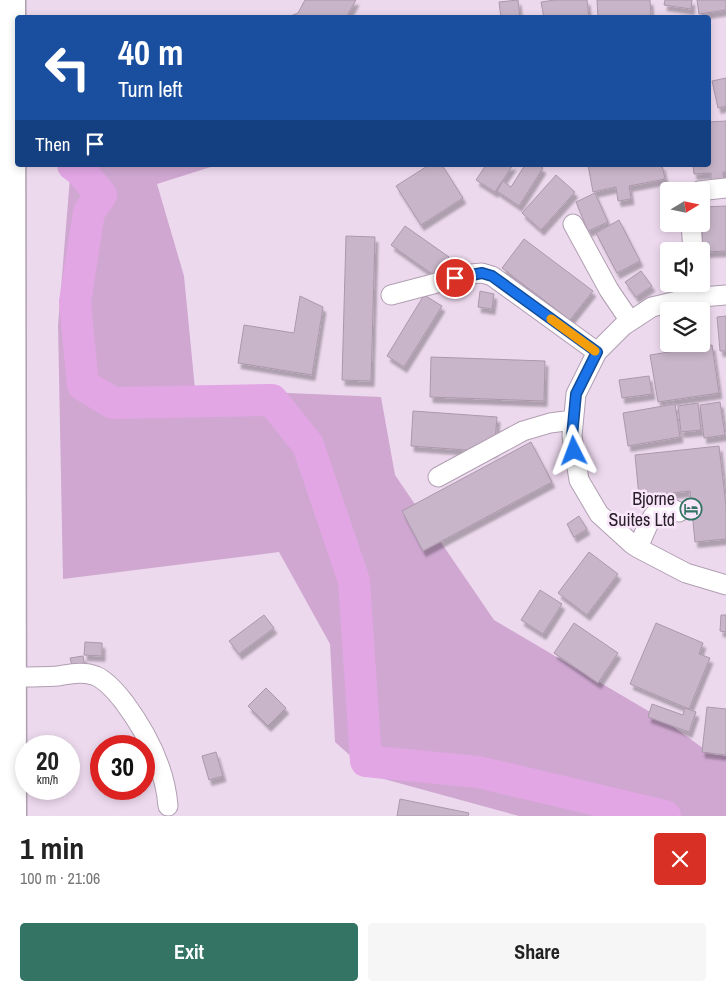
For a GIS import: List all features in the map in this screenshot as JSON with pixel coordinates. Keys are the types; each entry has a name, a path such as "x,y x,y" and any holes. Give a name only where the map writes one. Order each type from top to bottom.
{"highway":[{"path":"12,0 12,816"},
{"path":"12,726 30,816"}],"street":[{"path":"710,190 726,188"},
{"path":"573,224 613,296 630,321"},
{"path":"391,295 471,274 482,273 492,276 597,352"},
{"path":"690,292 652,307 622,326 597,352 576,394 572,436 579,480 599,514 638,548 686,573 726,585"},
{"path":"707,292 726,295"},
{"path":"438,477 534,427 573,420"},
{"path":"638,548 657,511 662,508 668,508 679,512"},
{"path":"12,677 58,676 79,672 96,677 115,691 139,722 155,752 166,788 168,806"}],"shaded area":[{"path":"71,167 211,167 157,184 184,276 195,389 381,397 395,475 494,620 667,722 711,754 726,756 726,816 519,816 373,776 335,742 330,644 279,552 63,579 58,325"}],"building":[{"path":"305,0 356,0 348,15 293,15 298,13"},
{"path":"518,0 520,15 501,15 499,2"},
{"path":"587,0 589,15 543,15 541,2"},
{"path":"597,0 650,0 651,15 598,15"},
{"path":"665,0 692,0 691,9 664,5"},
{"path":"697,0 726,0 726,10 699,14"},
{"path":"726,78 726,106 718,108 712,81"},
{"path":"726,121 726,172 723,172 724,182 711,183 711,173 694,174 693,167 711,167 711,122"},
{"path":"426,167 443,167 463,198 421,225 396,186"},
{"path":"485,167 512,167 495,192 476,180"},
{"path":"524,167 543,168 519,206 497,191 503,181 511,187"},
{"path":"588,167 662,167 665,179 629,186 631,199 618,201 616,187 593,192"},
{"path":"556,175 575,192 541,230 522,213"},
{"path":"595,193 608,222 588,231 576,202"},
{"path":"726,206 726,251 710,252 710,242 703,242 702,232 710,232 710,207"},
{"path":"619,220 640,261 617,273 596,233"},
{"path":"405,226 449,257 435,276 391,245"},
{"path":"346,236 375,237 371,381 342,380"},
{"path":"524,239 593,291 570,320 502,268"},
{"path":"641,271 652,286 636,297 625,282"},
{"path":"480,291 494,294 492,309 478,307"},
{"path":"424,295 442,306 404,367 387,356"},
{"path":"300,296 323,307 312,375 238,363 244,325 294,333"},
{"path":"726,316 726,351 720,351 717,317"},
{"path":"710,345 712,345 719,393 658,402 650,355 669,352 710,352"},
{"path":"431,357 545,361 544,401 430,397"},
{"path":"649,376 652,394 622,398 619,380"},
{"path":"720,402 725,435 704,438 700,405"},
{"path":"698,403 701,430 681,432 678,406"},
{"path":"675,404 680,437 628,446 623,413"},
{"path":"413,411 497,417 494,452 411,446"},
{"path":"531,442 552,482 423,551 402,511"},
{"path":"719,446 726,506 726,539 695,542 690,491 639,497 635,455"},
{"path":"579,516 587,529 574,537 567,524"},
{"path":"589,552 618,574 587,615 558,593"},
{"path":"540,590 562,604 543,634 521,620"},
{"path":"264,615 274,628 239,654 229,641"},
{"path":"721,615 726,615 726,632 720,631"},
{"path":"574,623 618,653 598,683 554,653"},
{"path":"656,623 703,643 699,654 710,658 689,709 630,684"},
{"path":"85,642 102,643 102,656 84,655"},
{"path":"83,656 85,667 73,669 70,658"},
{"path":"266,688 286,708 268,726 248,706"},
{"path":"652,704 683,715 685,708 696,712 689,732 648,717"},
{"path":"707,707 726,709 726,755 702,752"},
{"path":"216,752 223,776 209,780 202,756"},
{"path":"400,799 469,813 468,816 397,816"}],"waterway":[{"path":"76,167 101,195 89,212 75,302 83,385 113,403 272,400 308,445 354,581 366,761 478,772 665,816"}],"slow traffic":[{"path":"551,319 595,351"}],"place":[{"name":"Bjorne Suites Ltd","path":"691,509"}],"route":[{"path":"455,278 482,273 492,276 597,352 576,394 572,436 574,451"}]}
